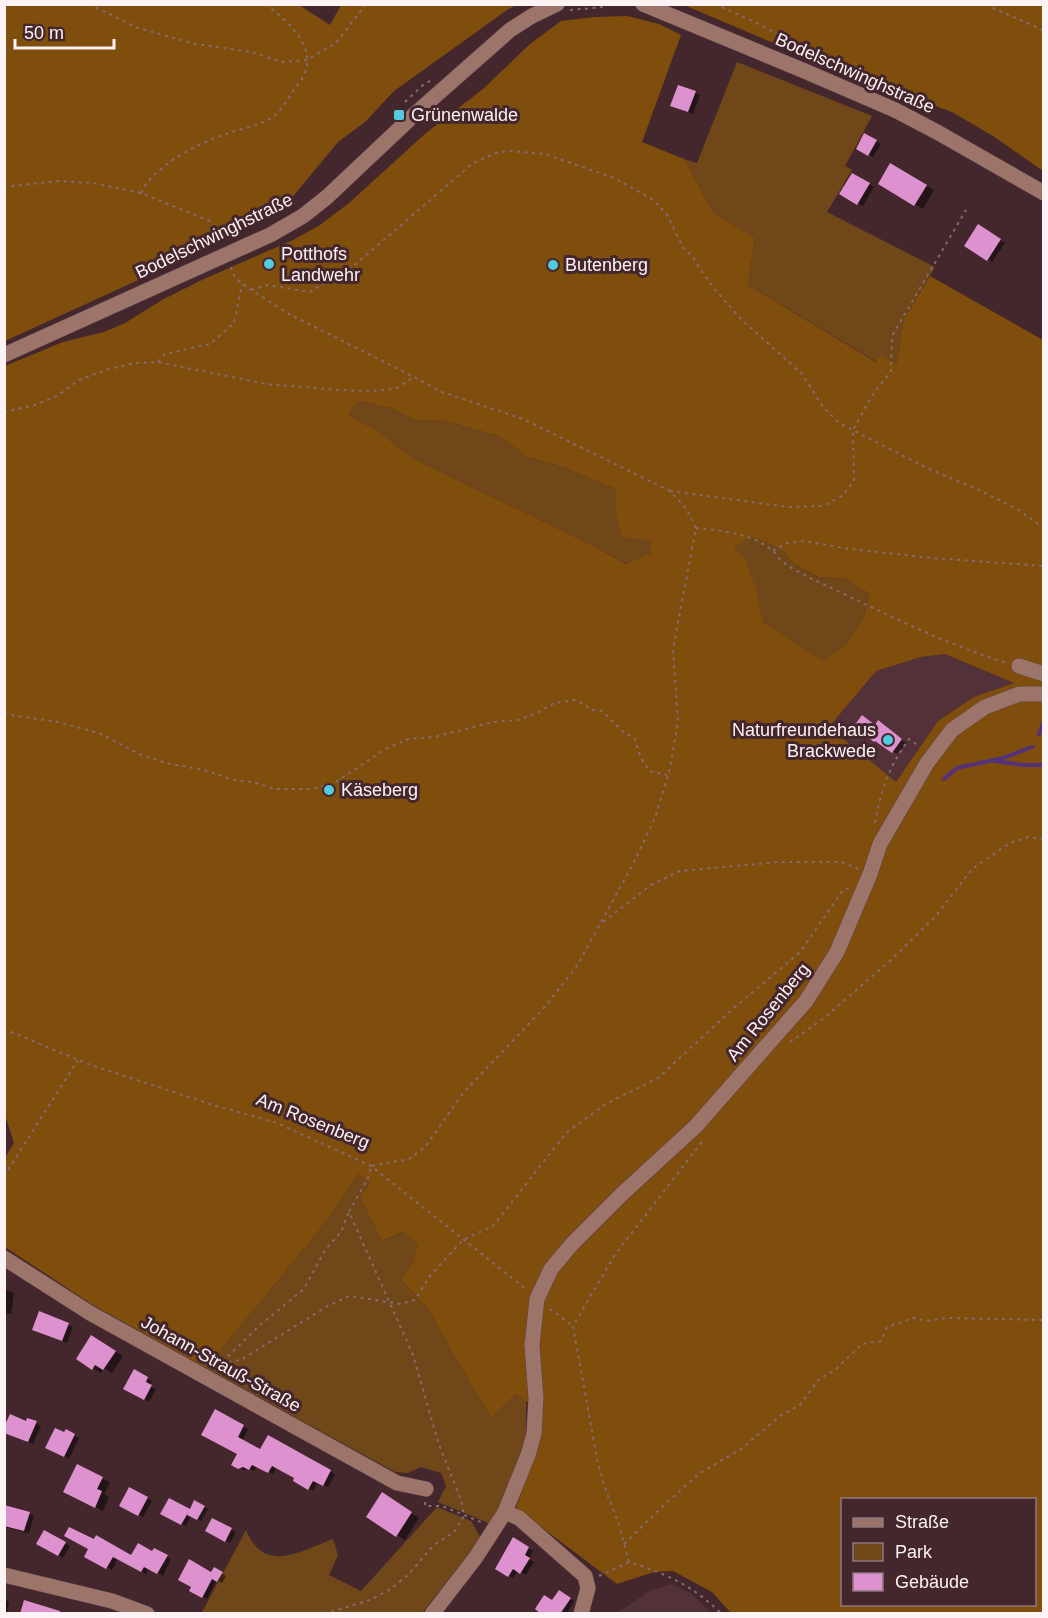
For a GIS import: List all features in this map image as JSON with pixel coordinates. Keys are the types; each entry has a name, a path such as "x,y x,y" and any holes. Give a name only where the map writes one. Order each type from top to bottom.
{"street":[{"name":"Bodelschwinghstraße","path":"643,4 807,72 928,127 1044,193"},
{"name":"Bodelschwinghstraße","path":"4,355 227,254 303,216 327,197 416,113 510,30 532,16 560,8"},
{"path":"1019,666 1044,674"},
{"name":"Am Rosenberg","path":"432,1614 476,1557 505,1512 528,1455 534,1434 536,1398 532,1345 537,1299 551,1269 572,1244 650,1167 696,1126 806,1001 837,952 880,844 927,763 952,730 985,707 1019,694 1044,694"},
{"name":"Johann-Strauß-Straße","path":"4,1258 90,1313 397,1483 426,1489"},
{"path":"505,1512 519,1518 580,1569 588,1582 581,1614"},
{"path":"4,1575 112,1601 147,1614"}],"path":[{"path":"89,4 138,28 196,44 252,52 281,62 307,60 336,43 366,4"},
{"path":"141,193 154,174 191,150 220,136 268,120 279,112 305,74 307,60 302,39 266,4"},
{"path":"715,4 796,46 801,52 807,72"},
{"path":"986,4 1003,14 1044,31"},
{"path":"560,8 604,7"},
{"path":"399,108 424,84 433,79"},
{"path":"251,290 267,285 310,292 356,264 474,163 495,153 510,151 545,154 614,178 652,199 666,213 684,249 692,256 711,285 741,319 802,374 823,406 839,423 927,468 1017,509 1044,528"},
{"path":"4,187 58,181 93,183 141,193 210,220 221,237 232,273 242,284 289,314 442,392 523,419 670,491 789,507 823,506 842,496 854,481 853,430 871,397 891,371 892,336 966,210"},
{"path":"158,362 165,354 210,344 234,323 242,284"},
{"path":"4,412 35,405 57,396 79,380 109,369 136,363 158,362 266,384 338,390 395,389 414,377"},
{"path":"206,1378 259,1326 304,1289 325,1250 341,1232 368,1178 371,1166 409,1159 425,1147 464,1092 543,1009 577,966 601,923 655,818 678,722 674,650 696,528 686,508 670,491"},
{"path":"696,528 732,532 754,540 773,551 782,562 808,577 881,612 980,655 1019,666"},
{"path":"773,551 787,543 804,541 850,549 932,558 1044,566"},
{"path":"4,714 58,722 99,733 139,754 234,780 253,782 274,789 313,789 334,783 384,750 408,739 434,737 493,722 518,720 554,703 574,700 591,710 602,711 623,732 635,739 640,756 649,771 667,775"},
{"path":"875,824 881,792 894,759 909,739"},
{"path":"824,1019 936,917 972,869 1010,843 1028,837 1044,839"},
{"path":"601,923 651,885 680,872 778,862 842,862 868,879"},
{"path":"221,1363 241,1359 326,1307 349,1296 390,1304 415,1300 430,1276 464,1240 493,1226 567,1132 606,1104 658,1078 733,1009 800,952 843,890 868,879"},
{"name":"Am Rosenberg","path":"4,1029 78,1060 190,1098 277,1123 371,1166 537,1299"},
{"path":"4,1176 78,1060"},
{"path":"629,1562 597,1459 573,1326 614,1256 705,1138"},
{"path":"324,1614 370,1600 389,1590 408,1575 434,1545 454,1532 464,1516 461,1500 439,1445 413,1355 349,1212"},
{"path":"537,1299 573,1326"},
{"path":"624,1544 700,1473 741,1449 780,1416 800,1405 819,1379 836,1370 862,1344 881,1341 887,1327 913,1318 926,1322 947,1318 1044,1320"},
{"path":"426,1489 425,1506 442,1506 495,1527"},
{"path":"588,1582 629,1562 666,1574 702,1595 722,1614"}],"shaded area":[{"path":"4,5 299,5 330,25 341,5 516,5 394,91 365,122 338,142 280,212 206,249 5,341"},
{"path":"684,5 1043,5 1043,171 993,136 952,112 832,68"},
{"path":"627,16 659,24 681,35 642,142 684,159 713,212 755,238 748,285 876,362 881,355 896,365 904,319 930,276 1043,340 1043,1613 731,1613 712,1592 673,1571 654,1572 617,1584 516,1508 540,1440 541,1411 516,1394 491,1417 428,1309 401,1280 412,1264 418,1244 403,1232 382,1241 361,1198 370,1184 359,1174 318,1232 206,1368 93,1305 5,1247 4,1159 14,1143 4,1112 5,366 63,342 104,332 125,323 162,300 293,240 320,225 349,203 426,133 483,89 530,44 561,21","holes":["358,401 391,408 415,420 445,421 498,436 528,457 565,468 616,489 616,513 622,537 651,540 651,553 626,564 598,548 412,458 382,434 348,414","750,536 785,552 793,563 818,577 844,578 870,594 863,619 847,644 823,660 763,622 758,595 745,559 734,549","945,654 1014,683 974,697 938,721 896,782 829,727 876,671 921,657"]},
{"path":"945,654 1015,683 974,697 938,721 896,782 829,727 876,671 921,657"},
{"path":"672,1584 692,1594 711,1613 617,1613 651,1590"}],"green space":[{"path":"737,62 872,116 845,166 852,170 827,212 935,267 904,319 896,365 877,362 748,285 755,238 713,212 684,159 697,163"},
{"path":"358,401 391,408 415,420 445,421 498,436 528,457 565,468 616,489 616,513 651,540 651,553 627,564 412,458 382,434 348,414"},
{"path":"750,535 785,552 793,563 817,577 844,578 870,594 863,619 847,644 823,660 763,622 758,595 734,549"},
{"path":"359,1174 370,1184 383,1241 403,1232 418,1244 412,1264 401,1280 428,1309 491,1416 516,1394 526,1400 526,1435 515,1471 491,1524 438,1502 446,1486 441,1473 421,1467 408,1473 395,1472 206,1368 318,1232"},
{"path":"437,1507 471,1521 481,1538 422,1613 201,1614 246,1530 262,1552 272,1556 295,1553 333,1539 338,1555 329,1575 361,1591"}],"building":[{"path":"678,85 696,91 688,112 670,106"},
{"path":"864,133 877,140 868,156 856,149"},
{"path":"890,163 927,185 914,206 878,184"},
{"path":"852,173 870,183 857,205 839,194"},
{"path":"978,224 1001,239 987,261 964,246"},
{"path":"862,715 875,725 878,720 902,739 892,753 854,726"},
{"path":"39,1311 69,1323 62,1341 32,1330"},
{"path":"91,1335 116,1351 103,1370 95,1365 92,1370 76,1359"},
{"path":"134,1369 148,1377 146,1382 152,1385 144,1400 123,1389"},
{"path":"215,1409 244,1425 238,1437 260,1449 268,1435 331,1470 323,1486 313,1481 308,1490 293,1481 294,1478 272,1466 268,1473 252,1465 249,1470 243,1467 238,1469 231,1465 237,1454 201,1435"},
{"path":"10,1414 26,1421 27,1418 37,1421 28,1442 4,1433 4,1427"},
{"path":"55,1428 64,1432 66,1429 75,1434 64,1457 45,1448"},
{"path":"77,1464 103,1477 97,1489 102,1491 95,1508 63,1492"},
{"path":"129,1487 148,1497 138,1516 119,1506"},
{"path":"382,1492 412,1512 396,1537 366,1517"},
{"path":"169,1498 190,1509 194,1500 205,1506 197,1520 187,1515 189,1511 181,1525 160,1514"},
{"path":"4,1505 30,1512 24,1531 4,1526"},
{"path":"212,1518 232,1528 225,1542 205,1531"},
{"path":"69,1527 94,1539 96,1535 131,1555 138,1543 152,1551 154,1548 168,1555 157,1574 144,1567 141,1572 113,1557 106,1569 84,1557 88,1549 64,1536"},
{"path":"44,1530 66,1542 58,1556 36,1544"},
{"path":"513,1537 529,1547 525,1555 530,1558 520,1574 513,1569 508,1577 495,1569"},
{"path":"189,1559 211,1572 214,1567 223,1572 217,1582 212,1579 202,1598 189,1591 191,1587 178,1580"},
{"path":"559,1590 571,1598 560,1614 541,1614 535,1609 544,1595 552,1600"},
{"path":"24,1600 60,1611 60,1614 20,1614"}],"waterway":[{"path":"1039,734 1043,723"},
{"path":"944,779 957,768 1003,758 1032,747"},
{"path":"995,761 1042,765"}],"place":[{"name":"Grünenwalde","path":"399,115"},
{"name":"Potthofs Landwehr","path":"269,264"},
{"name":"Butenberg","path":"553,265"},
{"name":"Naturfreundehaus Brackwede","path":"888,740"},
{"name":"Käseberg","path":"329,790"}]}
